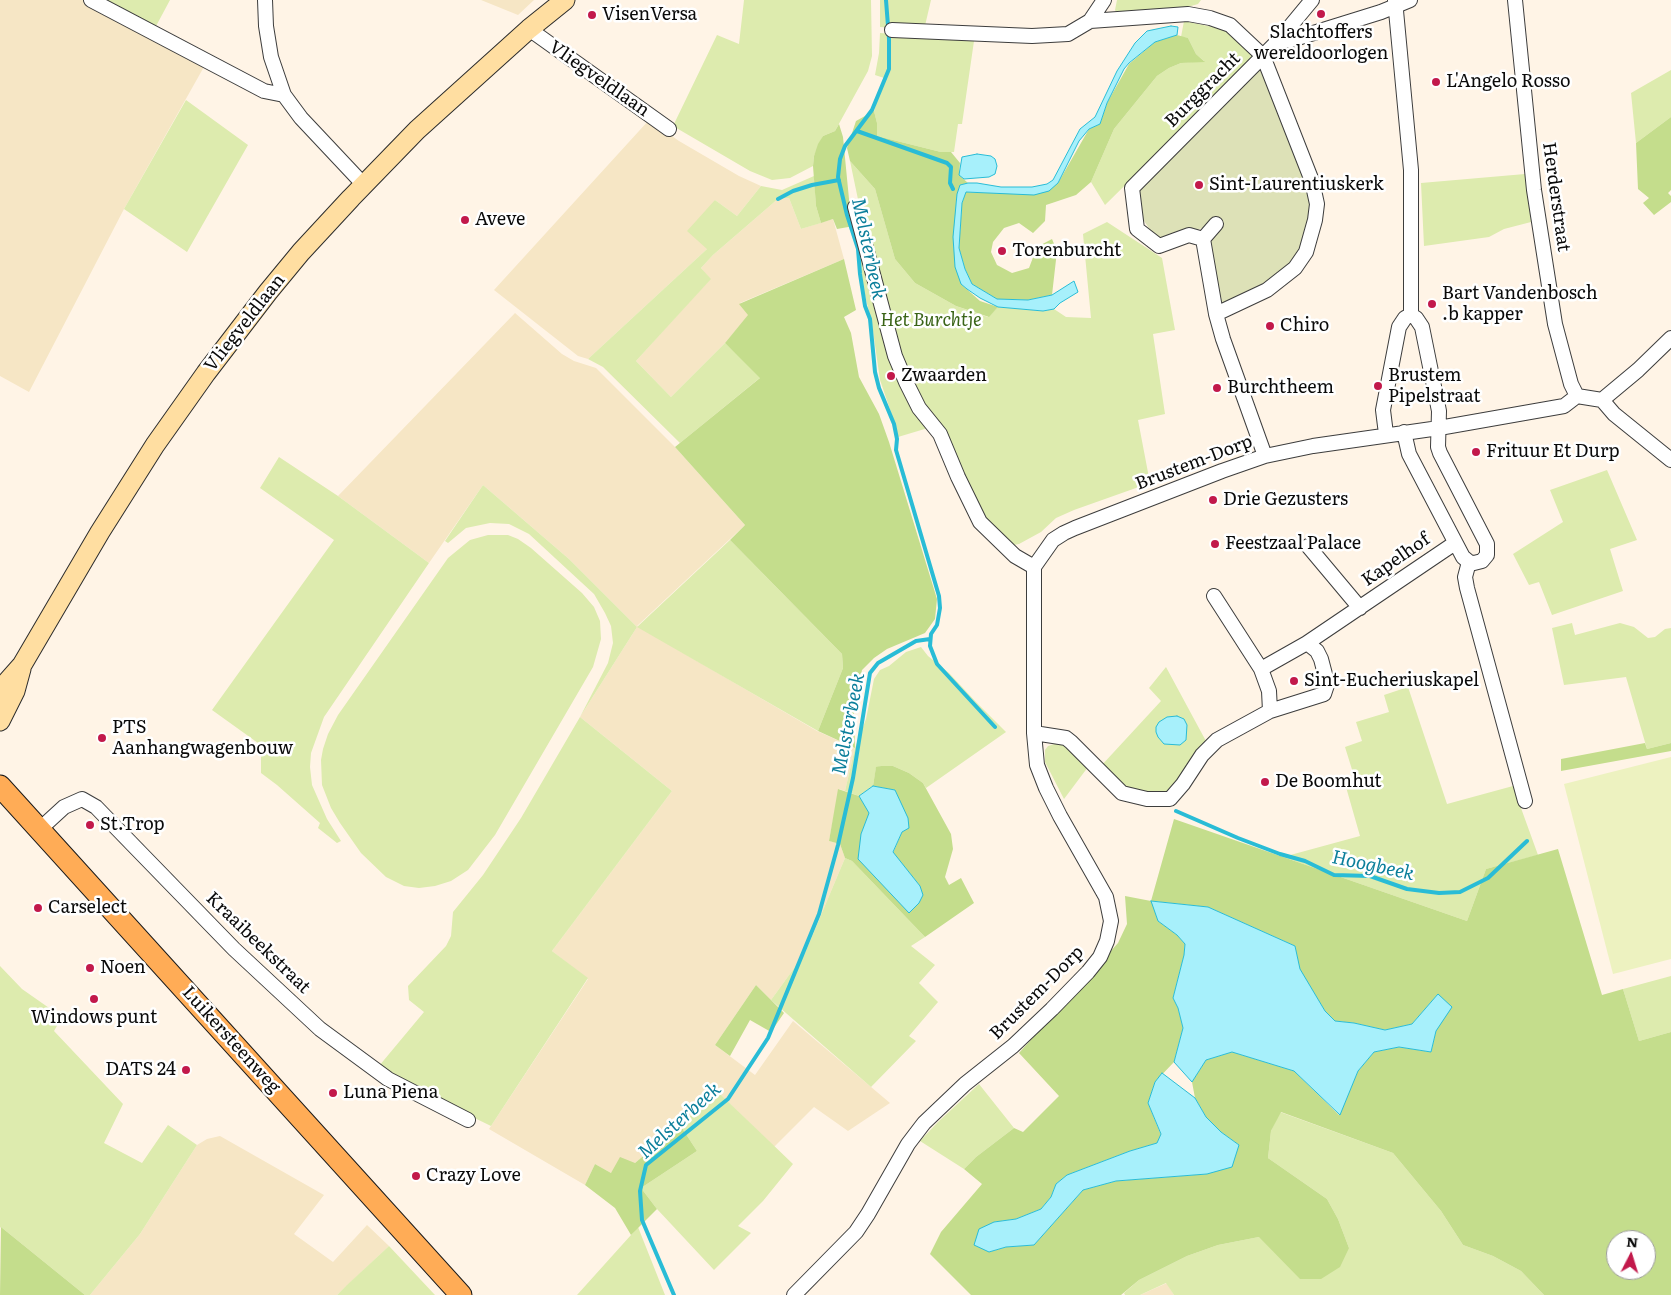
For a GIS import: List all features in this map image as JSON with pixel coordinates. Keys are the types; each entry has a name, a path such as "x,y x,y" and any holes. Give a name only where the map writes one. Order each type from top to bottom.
{"main road":[{"name":"Vliegveldlaan","path":"0,690 22,666 131,482 186,400 237,331 285,272 416,130 565,0"},
{"name":"Vliegveldlaan","path":"0,721 16,691 22,666"},
{"name":"Luikersteenweg","path":"0,786 461,1295"}],"street":[{"path":"91,0 264,90 284,95"},
{"path":"265,0 266,26 271,57 284,95 301,118 364,185"},
{"path":"892,30 1032,36 1068,34 1090,21 1104,0"},
{"path":"1090,21 1188,14 1210,18 1230,25 1263,56 1312,0"},
{"path":"1278,41 1290,40 1396,3 1410,0"},
{"name":"Herderstraat","path":"1515,0 1536,200 1555,324 1571,384 1578,396"},
{"path":"1396,3 1412,170 1411,315"},
{"name":"Vliegveldlaan","path":"530,29 669,130"},
{"name":"Burggracht","path":"1202,239 1189,235 1158,246 1137,229 1132,188 1263,56 1312,181 1317,204 1315,220 1306,252 1295,268 1267,290 1216,314"},
{"path":"856,207 895,356 906,382 919,408 940,434 980,522 1015,556 1034,567"},
{"path":"1216,224 1202,239 1216,314 1223,339 1266,456"},
{"path":"1404,432 1410,454 1455,544 1463,557 1469,562 1482,561 1487,555 1488,548 1438,447 1439,411 1422,327 1416,318 1411,315"},
{"path":"1386,434 1383,410 1400,326 1404,318 1411,315"},
{"path":"1602,400 1638,370 1671,338"},
{"path":"1578,396 1602,400 1614,414 1671,460"},
{"name":"Brustem-Dorp","path":"794,1295 856,1232 908,1144 924,1122 965,1084 1013,1046 1052,1008 1088,972 1100,957 1107,941 1111,921 1106,898 1060,816 1037,765 1034,733 1034,567 1053,540 1064,532 1266,456 1313,446 1386,434 1439,428 1564,406 1578,396"},
{"name":"Kapelhof","path":"1261,669 1307,643 1455,544"},
{"name":"Kapelhof","path":"1308,546 1360,608"},
{"path":"1469,562 1465,577 1466,588 1525,801"},
{"path":"1214,596 1261,669 1269,691 1270,711"},
{"path":"1034,733 1066,738 1122,793 1134,797 1170,799 1184,784 1202,755 1217,740 1270,711 1324,694 1327,685 1321,659 1317,651 1307,643"},
{"name":"Kraaibeekstraat","path":"40,829 64,807 82,799 96,807 234,949 320,1029 388,1080 468,1120"}],"shaded area":[{"path":"0,0 84,0 205,65 124,209 29,392 0,376"},
{"path":"481,0 534,0 518,15"},
{"path":"649,120 679,141 739,176 761,186 737,216 715,200 707,249 588,359 578,356 494,290"},
{"path":"779,198 789,198 801,229 833,219 844,259 740,303 749,315 725,343 671,397 636,361 710,279 701,268 713,255"},
{"path":"515,313 562,354 574,361 596,368 675,447 745,525 637,626 817,731 855,748 845,791 839,789 829,841 840,844 845,858 805,953 771,1000 756,985 715,1045 755,1075 793,1021 890,1103 848,1131 814,1107 774,1147 718,1092 635,1163 611,1173 595,1164 585,1185 489,1129 588,979 552,951 672,791 580,717 637,627 569,559 483,485 429,563 338,496"},
{"path":"220,1136 324,1195 294,1234 333,1262 367,1225 389,1246 337,1295 90,1295 140,1234 197,1145 207,1139"},
{"path":"1167,1283 1174,1295 1140,1295"}],"green space":[{"path":"103,0 170,0 155,28"},
{"path":"744,0 871,0 872,56 868,71 835,131 823,136 814,156 813,166 790,178 772,180 750,171 673,126 717,35 739,44"},
{"path":"880,0 931,0 924,30 880,27"},
{"path":"1117,0 1201,0 1198,4 1184,8 1117,14 1115,10"},
{"path":"1184,21 1227,30 1255,57 1105,205 1091,182 1114,129 1157,76 1181,63 1204,61 1196,54 1188,38 1181,37"},
{"path":"880,33 974,41 962,124 958,124 954,152 941,152 877,136 877,123 874,111 884,78 875,75"},
{"path":"1177,35 1188,38 1196,54 1205,62 1181,63 1157,76 1114,129 1091,182 1076,195 1046,205 1045,221 1033,233 1019,223 1004,228 993,242 991,252 997,265 1012,273 1029,268 1037,247 1052,239 1057,251 1052,295 1028,300 997,299 972,284 959,248 962,203 966,192 996,193 1058,183 1089,129 1100,124 1107,103 1129,64 1155,42"},
{"path":"1259,67 1305,178 1312,206 1299,251 1285,271 1276,278 1220,308 1203,228 1157,240 1140,215 1132,194"},
{"path":"1671,70 1671,117 1636,143 1631,93"},
{"path":"186,100 248,145 187,252 124,209"},
{"path":"874,111 877,123 877,136 941,152 951,152 960,163 959,175 968,183 960,185 956,202 961,284 980,301 998,307 989,317 956,306 915,283 895,259 875,189 850,161 847,148 856,121"},
{"path":"1671,117 1671,190 1668,193 1671,196 1671,202 1654,215 1643,203 1649,198 1638,189 1636,143"},
{"path":"839,124 843,137 849,199 854,226 837,229 833,219 821,223 816,206 813,166 818,144 823,136 835,131"},
{"name":"Het Burchtje","path":"850,161 875,189 895,259 915,283 956,306 988,317 998,307 1043,311 1054,309 1066,317 1091,318 1083,234 1107,222 1162,258 1175,330 1153,334 1165,414 1138,420 1150,483 1056,518 1041,532 1019,544 1014,545 1006,540 987,521 921,400 900,354 860,209"},
{"path":"1525,174 1531,222 1504,229 1489,237 1424,246 1421,183"},
{"path":"814,176 816,206 821,223 801,229 789,198 779,198 713,255 701,268 711,279 636,361 671,397 725,343 761,377 680,443 603,367 588,359 707,249 687,231 715,200 737,216 761,186 782,190"},
{"path":"859,249 928,428 898,437 880,380 872,324 861,279"},
{"path":"844,259 856,310 844,317 851,333 859,377 879,414 889,442 937,599 935,619 925,633 887,649 862,670 854,712 855,748 818,731 843,668 842,654 730,540 745,525 675,447 760,378 725,343 748,315 739,304"},
{"path":"279,457 338,496 429,563 324,717 311,753 312,785 327,819 341,841 337,843 318,828 320,823 261,773 261,755 258,743 212,710 334,540 260,488"},
{"path":"1607,470 1637,540 1610,549 1623,591 1552,615 1539,582 1529,585 1513,554 1563,522 1550,490"},
{"path":"483,485 569,559 637,627 580,717 608,663 613,643 611,626 594,594 529,534 509,524 490,523 466,528 448,543 445,541"},
{"path":"488,535 508,535 518,539 531,548 582,593 594,607 600,621 601,639 593,667 495,835 468,870 451,881 435,886 419,888 404,886 386,877 361,853 331,808 322,785 321,760 323,749 338,715 448,558 470,540"},
{"path":"730,540 842,654 843,668 818,731 637,627"},
{"path":"1572,623 1575,635 1620,623 1634,627 1648,638 1655,637 1665,629 1671,628 1671,743 1647,749 1626,677 1564,685 1552,628"},
{"path":"921,647 1006,732 926,788 923,783 909,773 893,766 881,766 876,768 873,786 859,796 845,791 855,748 866,719 874,679 880,670 889,666 906,652"},
{"path":"1166,667 1207,743 1171,792 1160,795 1126,787 1101,766 1161,701 1149,688"},
{"path":"1408,687 1447,804 1513,786 1538,855 1486,869 1467,921 1283,857 1360,836 1344,780 1354,776 1345,747 1362,741 1356,722 1389,712 1384,695"},
{"path":"580,717 672,791 552,951 588,978 491,1126 415,1089 379,1066 424,1012 409,1000 408,986 446,946 451,936 453,912 483,875 521,818"},
{"path":"1058,743 1064,744 1088,767 1064,799 1045,762 1045,750 1048,746"},
{"path":"1645,743 1647,749 1671,743 1671,751 1561,771 1561,759"},
{"path":"1671,757 1671,959 1613,974 1564,784"},
{"path":"893,766 909,773 923,783 951,834 953,849 945,877 949,885 961,878 974,903 925,937 852,861 845,858 840,844 829,841 838,789 859,796 870,813 861,834 920,886 893,853 902,832 895,790 873,786 876,767"},
{"path":"1174,819 1467,921 1486,869 1558,849 1602,995 1623,989 1639,1041 1671,1032 1671,1295 1544,1295 1521,1271 1493,1256 1463,1245 1441,1211 1393,1153 1281,1112 1271,1131 1268,1158 1327,1199 1338,1219 1349,1248 1340,1267 1321,1279 1300,1279 1259,1237 1218,1245 1187,1256 1139,1280 1121,1295 971,1295 930,1254 941,1232 982,1184 964,1169 976,1157 1014,1128 1023,1132 1059,1096 1019,1053 1118,943 1127,924 1125,896 1151,901","holes":["1152,901 1208,907 1295,946 1299,969 1325,1011 1335,1021 1385,1030 1412,1024 1438,994 1436,1031 1431,1052 1399,1047 1374,1052 1358,1071 1339,1115 1294,1071 1232,1052 1206,1060 1192,1082 1195,1098 1206,1117 1221,1132 1239,1145 1207,1174 1116,1181 1083,1190 1034,1245 1006,1247 989,1252 994,1222 1016,1219 1041,1209 1051,1197 1056,1184 1067,1175 1130,1151 1157,1143 1161,1135 1148,1103 1155,1082 1174,1062 1183,1028 1178,1008 1173,998 1185,944 1177,935 1158,921"]},
{"path":"845,858 852,861 925,937 911,946 935,965 919,983 938,1002 909,1036 916,1041 871,1087 771,1000 805,953"},
{"path":"0,966 22,989 62,1017 54,1031 123,1104 104,1143 142,1163 168,1125 197,1145 140,1234 90,1295 85,1295 0,1228"},
{"path":"1671,976 1671,1032 1639,1041 1623,989"},
{"path":"756,985 784,1013 771,1032 750,1020 730,1056 715,1045"},
{"path":"979,1084 1014,1128 976,1157 964,1169 920,1141"},
{"path":"718,1092 793,1164 763,1201 738,1226 751,1233 714,1270 657,1209 641,1188 697,1151 680,1125"},
{"path":"1280,1112 1393,1153 1441,1211 1463,1245 1493,1256 1521,1271 1544,1295 1174,1295 1166,1283 1140,1295 1125,1295 1124,1293 1139,1280 1187,1256 1218,1245 1259,1237 1349,1248 1338,1219 1327,1199 1268,1158 1271,1131"},
{"path":"680,1125 697,1151 641,1188 657,1209 631,1235 615,1208 585,1185 595,1164 611,1173 620,1157 635,1163"},
{"path":"1,1227 85,1295 0,1295"},
{"path":"638,1227 665,1295 577,1295 631,1235"},
{"path":"389,1246 435,1295 337,1295 347,1285"}],"water":[{"path":"1171,26 1178,27 1177,35 1155,42 1124,69 1107,103 1100,124 1089,129 1079,141 1058,183 1049,191 1034,195 966,192 962,203 959,248 972,284 997,299 1028,300 1052,295 1074,281 1078,292 1054,309 1043,311 998,307 967,289 961,284 955,267 953,237 957,194 960,185 977,183 1001,187 1032,187 1047,184 1053,180 1080,129 1095,117 1117,71 1135,43 1147,31"},
{"path":"977,154 991,156 995,159 997,166 995,174 989,177 964,179 959,175 962,157"},
{"path":"1177,716 1184,719 1187,725 1186,740 1180,745 1164,744 1158,737 1156,727 1159,722 1167,717"},
{"path":"873,786 895,790 908,818 909,828 902,832 893,852 920,886 923,895 919,903 909,913 858,859 861,834 869,813 859,796"},
{"path":"1151,901 1208,907 1295,946 1300,969 1325,1011 1335,1021 1385,1030 1412,1024 1438,994 1452,1007 1436,1031 1431,1052 1399,1047 1374,1052 1358,1071 1340,1115 1294,1071 1232,1052 1206,1060 1192,1082 1174,1062 1183,1028 1178,1008 1173,998 1185,944 1177,935 1158,921"},
{"path":"1162,1073 1195,1098 1206,1117 1221,1132 1239,1145 1232,1167 1207,1174 1116,1181 1083,1190 1034,1245 1006,1247 989,1252 974,1245 979,1229 994,1222 1016,1219 1041,1209 1051,1197 1056,1184 1067,1175 1130,1151 1157,1143 1161,1134 1148,1103 1155,1082"}],"waterway":[{"name":"Melsterbeek","path":"886,0 889,69 872,110 845,146 840,159 838,177 858,249 865,306 870,319 875,372 879,388 894,424 897,439 896,450 939,596 940,608 937,625 931,634 930,646 937,664 995,727"},
{"path":"857,131 947,163 951,167 950,183 953,189"},
{"path":"778,199 793,191 812,185 839,180"},
{"name":"Melsterbeek","path":"674,1295 642,1220 640,1191 646,1165 728,1099 768,1038 819,914 838,845 853,778 870,673 878,663 916,641 930,639"},
{"name":"Hoogbeek","path":"1176,811 1238,838 1305,861 1334,875 1370,876 1407,889 1439,893 1460,892 1488,878 1527,841"}],"place":[{"name":"Slachtoffers wereldoorlogen","path":"1321,14"},
{"name":"VisenVersa","path":"592,15"},
{"name":"L'Angelo Rosso","path":"1436,82"},
{"name":"Sint-Laurentiuskerk","path":"1199,185"},
{"name":"Aveve","path":"465,220"},
{"name":"Torenburcht","path":"1002,251"},
{"name":"Bart Vandenbosch .b kapper","path":"1432,304"},
{"name":"Chiro","path":"1270,326"},
{"name":"Zwaarden","path":"891,376"},
{"name":"Brustem Pipelstraat","path":"1378,386"},
{"name":"Burchtheem","path":"1217,388"},
{"name":"Frituur Et Durp","path":"1476,452"},
{"name":"Drie Gezusters","path":"1213,500"},
{"name":"Feestzaal Palace","path":"1215,544"},
{"name":"Sint-Eucheriuskapel","path":"1294,681"},
{"name":"PTS Aanhangwagenbouw","path":"102,738"},
{"name":"De Boomhut","path":"1265,782"},
{"name":"St.Trop","path":"90,825"},
{"name":"Carselect","path":"38,908"},
{"name":"Noen","path":"90,968"},
{"name":"Windows punt","path":"94,999"},
{"name":"DATS 24","path":"186,1070"},
{"name":"Luna Piena","path":"333,1093"},
{"name":"Crazy Love","path":"416,1176"}]}
